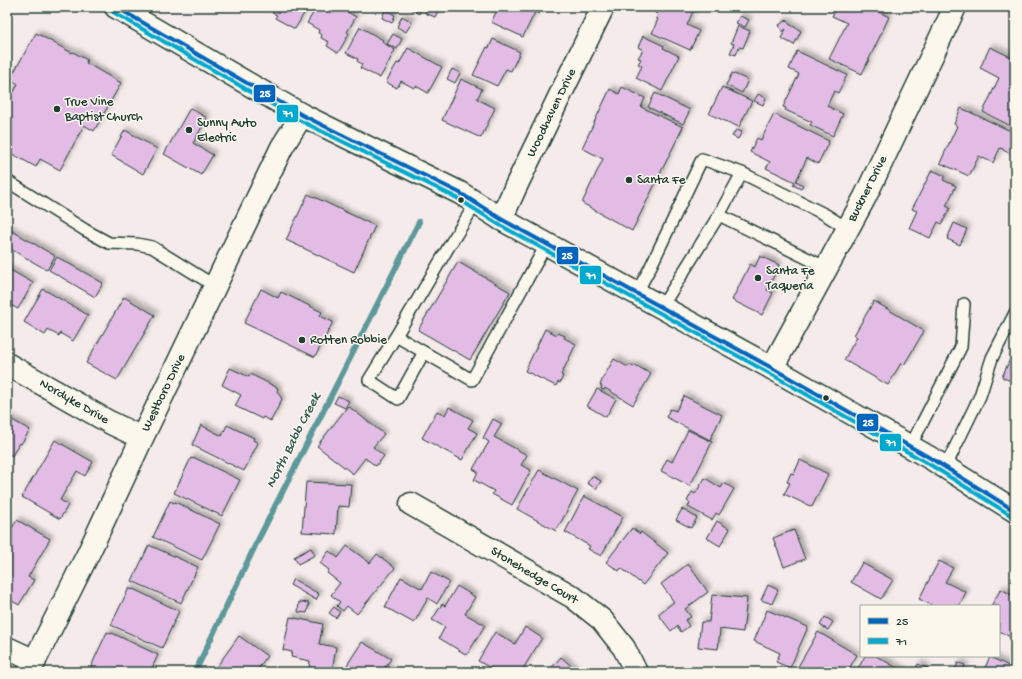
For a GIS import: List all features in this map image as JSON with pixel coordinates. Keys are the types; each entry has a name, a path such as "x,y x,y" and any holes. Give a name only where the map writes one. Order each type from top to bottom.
{"street":[{"path":"116,7 302,115 460,193 501,220 772,368 910,447 1015,511"},
{"name":"Woodhaven Drive","path":"501,220 520,177 603,7"},
{"name":"Buckner Drive","path":"772,368 865,197 955,7"},
{"name":"Westboro Drive","path":"32,667 89,552 282,147 302,115"},
{"name":"Nordyke Drive","path":"7,364 109,422 142,438"},
{"name":"Stonehedge Court","path":"411,504 574,597 602,620 624,648 636,672"},
{"path":"7,648 32,667"}],"lane":[{"path":"636,294 650,268 702,158 742,173 826,216 848,229"},
{"path":"661,308 719,215 742,173"},
{"path":"7,181 85,230 109,243 137,244 152,247 215,286"},
{"path":"424,352 398,399 369,380 451,242 476,204"},
{"path":"719,215 827,268"},
{"path":"396,336 472,380 546,245"},
{"path":"910,447 961,347 964,304"},
{"path":"945,468 980,396 992,358 1015,313"}],"building":[{"path":"268,7 300,7 306,10 295,29 275,18 277,15 272,13 274,10"},
{"path":"317,7 348,7 346,11 356,17 347,32 349,34 338,53 327,46 329,42 321,38 322,35 318,33 319,30 307,23"},
{"path":"407,7 422,7 419,14"},
{"path":"428,7 440,7 435,17 425,13"},
{"path":"466,7 480,7 476,13"},
{"path":"499,7 542,7 539,14 535,12 523,37 491,22"},
{"path":"658,7 695,7 687,25 699,31 690,50 652,33 658,19 656,18 658,14 655,13"},
{"path":"837,7 869,7 889,17 862,74 829,59 847,23 832,16"},
{"path":"385,10 395,15 392,23 382,18"},
{"path":"402,16 412,22 406,32 397,27"},
{"path":"740,16 749,20 745,27 736,23"},
{"path":"787,20 789,24 801,31 794,45 781,38 786,29 782,32 779,25"},
{"path":"738,26 750,31 743,48 739,47 736,55 730,53 734,44 731,43"},
{"path":"360,27 383,40 382,42 395,50 380,78 360,68 362,64 357,61 358,59 346,53"},
{"name":"True Vine Baptist Church","path":"36,33 87,60 86,63 121,83 94,131 84,125 60,170 40,159 36,167 7,151 11,142 7,140 7,88 14,92 18,84 10,79"},
{"path":"393,34 402,39 397,49 387,44"},
{"path":"643,36 664,46 663,48 679,56 662,91 636,78 642,66 638,64 641,59 638,58 643,50 638,47"},
{"path":"493,39 520,52 511,71 506,69 497,86 473,75 487,47 489,48"},
{"path":"990,47 1015,59 1015,64 1011,74 1015,76 1015,128 983,112 999,78 980,68"},
{"path":"408,48 442,67 428,93 416,86 414,88 401,81 397,88 386,82"},
{"path":"797,51 847,75 838,93 834,91 827,106 843,114 833,136 810,125 812,122 785,110 786,108 783,107 799,74 789,69"},
{"path":"452,69 460,73 455,83 447,79"},
{"path":"732,73 748,80 742,93 726,85"},
{"path":"461,79 482,89 477,99 495,108 481,138 442,120"},
{"path":"622,87 645,98 641,107 683,127 632,231 582,203 603,159 582,148 610,89 619,94"},
{"path":"722,87 752,101 739,127 709,114"},
{"path":"655,93 690,110 683,124 648,107"},
{"path":"758,94 766,98 763,105 754,101"},
{"name":"Sunny Auto Electric","path":"190,108 207,118 193,143 213,155 201,175 164,154"},
{"path":"961,108 1015,133 1015,156 1000,148 993,163 979,156 969,176 940,163 957,126 954,124"},
{"path":"774,114 829,141 818,164 807,158 796,181 803,185 801,189 793,185 795,182 766,168 770,162 750,152 757,138 761,140"},
{"path":"125,130 157,149 143,174 111,155"},
{"path":"736,130 742,132 738,139 732,136"},
{"path":"932,170 945,176 943,180 956,186 946,206 950,208 942,224 938,222 930,238 909,228 917,211 912,209"},
{"path":"308,194 375,226 354,272 286,240"},
{"path":"954,223 967,229 960,245 947,239"},
{"path":"7,228 55,256 47,270 7,247"},
{"name":"Santa Fe Taqueria","path":"760,256 779,265 767,290 773,293 762,315 732,300 750,264 755,267"},
{"path":"57,257 103,283 95,297 49,270"},
{"path":"458,262 510,292 470,360 418,330"},
{"path":"7,268 33,283 18,309 7,303"},
{"path":"43,289 88,315 73,341 60,333 59,336 48,330 45,335 24,322"},
{"name":"Rotten Robbie","path":"261,289 278,298 281,292 322,312 320,316 333,322 315,357 244,323"},
{"path":"124,297 155,315 117,380 86,363"},
{"path":"874,301 924,331 904,365 901,363 888,385 844,360 857,337 854,335"},
{"path":"545,329 557,335 558,333 565,336 564,338 576,344 561,375 563,376 560,383 558,382 556,386 525,371"},
{"path":"1012,355 1015,356 1015,383 1002,377"},
{"path":"614,359 628,367 630,365 633,367 635,365 651,374 633,405 605,388 604,390 601,389 602,386 600,385 603,378"},
{"path":"230,368 249,377 250,374 278,388 277,391 282,399 271,421 263,417 262,419 235,406 241,395 222,385"},
{"path":"597,389 616,399 606,417 587,406"},
{"path":"338,396 349,401 345,408 334,403"},
{"path":"684,396 722,415 710,440 666,417 670,409 676,411"},
{"path":"348,406 384,434 373,447 384,456 376,466 365,458 353,474 317,446"},
{"path":"449,407 473,420 468,428 477,433 462,460 422,438 437,411 445,415"},
{"path":"7,417 30,430 21,444 19,443 12,456 7,453"},
{"path":"493,419 502,424 494,437 527,455 521,465 531,470 512,505 492,494 494,491 474,480 478,472 473,469 489,442 483,438"},
{"path":"201,425 222,436 227,425 254,438 253,440 258,443 244,471 192,445"},
{"path":"688,430 712,442 690,486 661,471 667,459 672,462"},
{"path":"55,440 93,462 85,476 77,471 60,500 68,505 60,519 22,497"},
{"path":"191,458 195,458 240,480 222,516 174,493"},
{"path":"800,460 828,474 812,507 784,494 790,483 787,482 791,473 794,474"},
{"path":"539,470 578,491 556,531 517,509"},
{"path":"592,476 601,481 596,489 587,483"},
{"path":"705,478 721,488 724,483 734,489 719,515 716,513 712,520 688,507 690,503 687,501 692,492 695,494"},
{"path":"306,482 351,484 349,507 338,506 336,534 302,532"},
{"path":"584,496 623,517 601,556 588,549 590,546 565,532"},
{"path":"170,501 220,524 202,560 153,537"},
{"path":"682,509 697,518 691,528 676,520"},
{"path":"17,520 50,539 28,577 34,580 19,605 7,598 7,549 9,545 7,544 7,536"},
{"path":"717,521 730,529 720,546 707,538"},
{"path":"632,528 640,534 641,532 668,553 643,585 621,568 619,571 606,562"},
{"path":"794,530 805,559 784,567 773,538"},
{"path":"149,545 198,567 181,603 132,581"},
{"path":"347,546 370,563 377,554 395,568 357,614 347,606 343,611 337,606 340,602 331,595 340,583 327,573 329,570 320,563 329,551 338,558"},
{"path":"311,548 315,555 298,564 294,557"},
{"path":"939,561 953,568 945,582 966,592 960,605 931,605 919,599"},
{"path":"862,563 893,580 881,599 851,582"},
{"path":"688,564 708,592 685,609 691,617 685,620 689,626 681,632 677,626 671,631 658,614 674,602 661,584"},
{"path":"431,572 449,582 437,604 428,598 414,623 385,607 401,577 422,589"},
{"path":"293,579 319,594 316,600 290,585"},
{"path":"768,585 778,590 772,604 761,600"},
{"path":"457,586 475,597 465,614 485,625 467,655 439,638 445,627 432,620 442,604 445,606"},
{"path":"129,588 179,611 162,648 111,625"},
{"path":"1001,589 1015,597 1015,639 1000,632 1000,605 992,605"},
{"path":"712,595 747,598 743,632 720,629 718,649 698,647 701,622 709,622"},
{"path":"299,602 309,603 307,613 298,612"},
{"path":"334,607 340,612 336,618 329,613"},
{"path":"767,610 808,627 790,668 776,662 780,653 754,641"},
{"path":"290,617 323,624 319,644 336,647 332,671 309,667 310,661 291,657 292,652 283,650"},
{"path":"825,617 833,622 828,630 820,625"},
{"path":"525,627 542,638 521,672 498,672 478,661 495,632 515,644"},
{"path":"107,632 158,655 150,672 98,672 91,668"},
{"path":"818,632 857,655 847,672 795,672"},
{"path":"239,636 267,656 256,672 213,672"},
{"path":"362,642 391,659 385,667 394,672 344,671"},
{"path":"561,657 578,672 548,672"},
{"path":"864,657 878,657 904,672 856,672"},
{"path":"990,657 1015,669 1015,672 983,672"},
{"path":"958,663 965,665 962,672 954,672"},
{"path":"918,664 927,668 925,672 915,670"}],"waterway":[{"name":"North Babb Creek","path":"195,672 255,546 419,222"}],"transit line":[{"name":"25","path":"116,7 302,115 460,193 501,219 772,368 932,459 1015,511"},
{"name":"71","path":"113,12 299,120 457,198 498,224 769,373 929,464 1012,516"}],"place":[{"name":"True Vine Baptist Church","path":"57,109"},
{"name":"Sunny Auto Electric","path":"189,130"},
{"name":"Santa Fe","path":"629,180"},
{"name":"Santa Fe Taqueria","path":"758,278"},
{"name":"Rotten Robbie","path":"302,340"}]}
